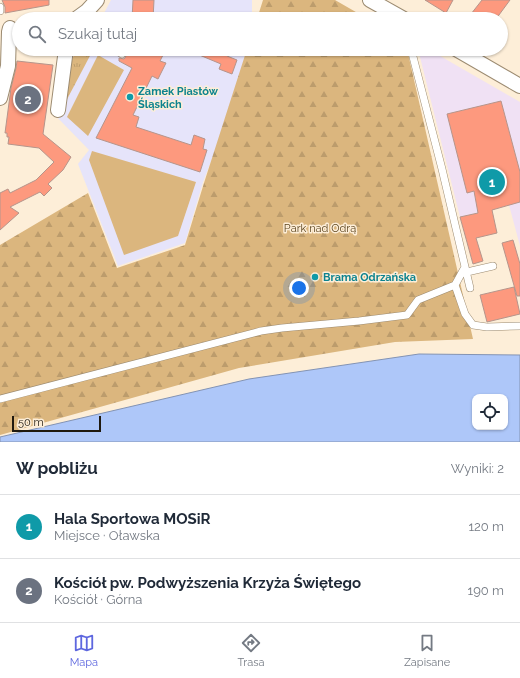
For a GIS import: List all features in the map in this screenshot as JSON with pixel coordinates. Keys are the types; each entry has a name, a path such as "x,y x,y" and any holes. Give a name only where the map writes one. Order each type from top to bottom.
{"street":[{"path":"87,12 97,0"},
{"path":"370,0 391,12"},
{"path":"1,94 8,66 10,26"},
{"path":"58,110 65,56"},
{"path":"468,56 520,86"}],"lane":[{"path":"413,56 442,168 470,288"},
{"path":"466,269 493,266"},
{"path":"0,399 261,331 407,315 418,300 455,286 466,269"},
{"path":"455,286 465,314 473,325 487,327 520,326"}],"shaded area":[{"path":"111,0 252,0 252,12 105,12"},
{"path":"63,56 252,56 203,182 185,243 118,266 78,164 89,150 55,115"},
{"path":"420,56 440,56 520,102 520,246 509,205 460,217"}],"green space":[{"path":"263,0 335,0 356,12 259,12"},
{"path":"74,56 90,56 64,105 71,62"},
{"path":"98,56 124,70 88,136 67,117"},
{"name":"Park nad Odrą","path":"245,56 409,56 473,339 395,342 239,368 0,435 0,245 88,193 117,268 185,245"},
{"path":"92,151 196,182 178,236 124,255 89,160"}],"water":[{"path":"419,354 520,355 520,442 0,442 0,437 249,379"}],"building":[{"path":"2,0 49,0 49,5 5,13 5,7"},
{"path":"133,0 154,0 153,12 132,12"},
{"path":"425,0 453,0 447,12"},
{"path":"482,0 510,0 501,12 473,12"},
{"name":"Zamek Piastów Śląskich","path":"126,56 162,56 160,61 166,63 158,79 152,76 133,115 139,117 136,127 191,145 194,135 205,139 203,149 207,150 200,172 96,138 132,68 119,61 119,58 124,59"},
{"path":"202,56 227,56 237,60 232,74 219,69 221,64"},
{"path":"17,61 53,65 43,134 71,157 63,170 48,184 52,188 44,196 40,192 10,207 19,213 0,230 0,193 8,189 10,193 36,180 54,162 39,148 8,144 9,137 7,137 7,133 5,133 11,88"},
{"path":"501,101 520,172 520,202 492,210 497,233 476,238 483,261 473,264 460,217 478,213 474,191 467,193 447,114"},
{"path":"513,240 520,264 520,296 517,296 502,243"},
{"path":"514,287 520,314 487,322 480,295"}],"place":[{"name":"Zamek Piastów Śląskich","path":"130,97"},
{"name":"Kościół pw. Podwyższenia Krzyża Świętego","path":"28,99"},
{"name":"Hala Sportowa MOSiR","path":"492,182"},
{"name":"Brama Odrzańska","path":"315,277"}]}
